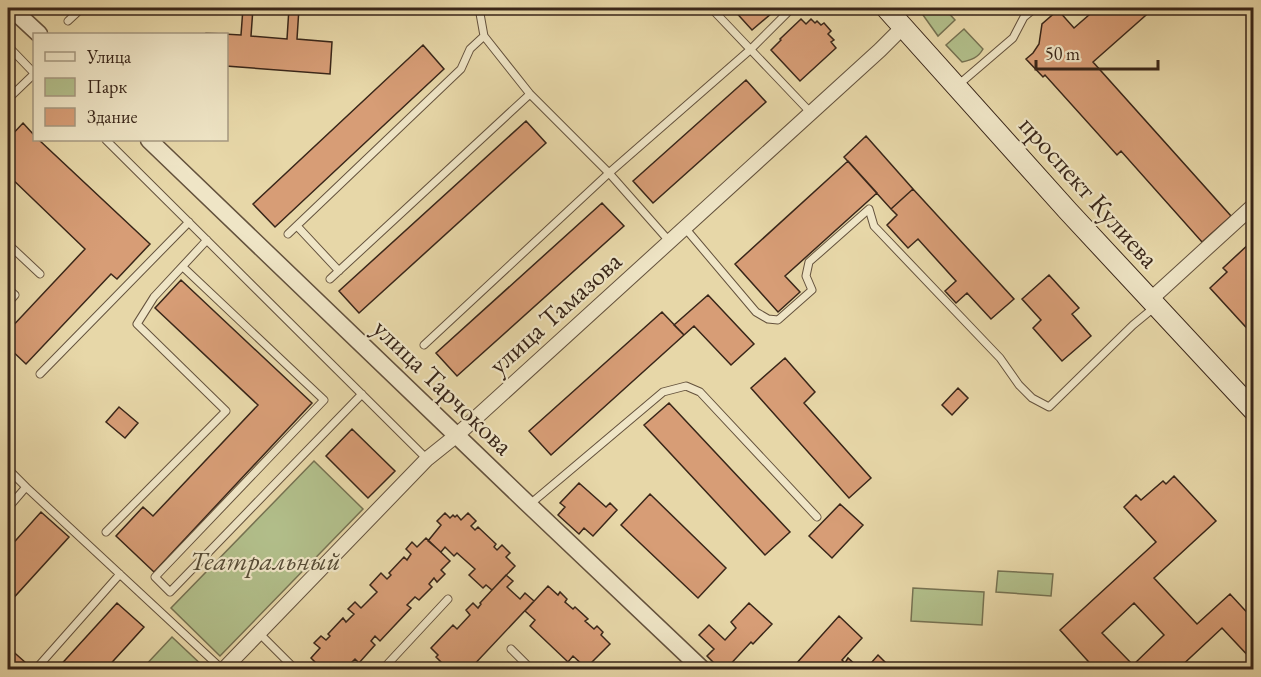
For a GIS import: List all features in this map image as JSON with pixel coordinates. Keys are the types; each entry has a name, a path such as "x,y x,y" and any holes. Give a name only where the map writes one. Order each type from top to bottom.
{"main road":[{"name":"проспект Кулиева","path":"885,8 1254,411"}],"street":[{"path":"11,8 38,33"},
{"name":"улица Тамазова","path":"224,669 427,459 457,435 670,242 880,51 903,27"},
{"name":"улица Тарчокова","path":"150,141 703,669"},
{"path":"1154,302 1251,212"}],"lane":[{"path":"68,21 82,8"},
{"path":"479,8 484,36 530,94 609,173 670,242"},
{"path":"711,8 811,113"},
{"path":"424,345 609,173 751,49 792,8"},
{"path":"957,86 1013,38 1024,17 1035,8"},
{"path":"288,234 461,69 470,49 484,36"},
{"path":"8,46 33,72"},
{"path":"8,99 33,74"},
{"path":"330,279 530,94"},
{"path":"107,141 427,459"},
{"path":"685,228 756,312 768,319 778,320 812,290 806,276 809,262 869,209 874,226 1000,358 1019,385 1032,398 1049,407 1154,302"},
{"path":"40,374 189,222"},
{"path":"297,226 339,271"},
{"path":"106,532 226,411 137,324 154,297 207,240"},
{"path":"8,244 40,274"},
{"path":"183,267 324,400 155,577 170,592 362,394"},
{"path":"8,288 15,295 8,303"},
{"path":"529,505 663,392 686,386 700,392 817,516"},
{"path":"8,469 224,669"},
{"path":"8,508 26,487"},
{"path":"35,669 120,574"},
{"path":"382,669 448,599"},
{"path":"259,633 296,669"},
{"path":"511,648 532,669"}],"green space":[{"path":"918,8 944,8 955,20 938,36"},
{"path":"964,29 983,49 979,55 962,62 946,45"},
{"name":"Театральный","path":"314,461 363,509 220,656 171,608"},
{"path":"998,571 1053,574 1051,596 996,592"},
{"path":"913,588 984,592 982,625 911,621"},
{"name":"Театральный","path":"172,637 206,669 142,669"}],"building":[{"path":"243,8 253,8 251,36 287,39 289,8 299,8 297,39 332,42 330,74 228,66 228,34 241,35"},
{"path":"732,8 778,8 752,30"},
{"path":"1097,8 1154,8 1093,62 1231,216 1202,242 1121,151 1117,155 1045,75 1043,77 1026,59 1039,44 1042,24 1058,10 1074,28"},
{"path":"801,19 806,24 811,19 821,25 824,23 831,31 828,34 834,40 831,42 836,48 800,81 771,50"},
{"path":"423,45 444,69 275,227 253,204"},
{"path":"746,80 766,102 653,203 633,181"},
{"path":"526,121 546,143 359,313 339,291"},
{"path":"23,123 33,134 33,141 40,141 150,244 117,279 111,274 26,364 8,347 8,331 85,249 8,175 8,139"},
{"path":"866,136 913,189 891,209 844,157"},
{"path":"848,161 877,193 785,276 800,292 778,312 735,264"},
{"path":"913,189 1014,299 991,319 967,293 956,303 945,291 956,281 918,239 908,248 887,225 897,215 891,209"},
{"path":"602,203 624,226 457,376 436,353"},
{"path":"1251,242 1254,245 1254,336 1210,288 1227,272 1223,268"},
{"path":"1049,275 1079,308 1072,314 1091,336 1062,361 1033,328 1041,320 1022,299"},
{"path":"181,280 312,403 154,572 116,536 143,507 153,516 258,405 155,308"},
{"path":"708,295 754,344 731,365 694,326 684,335 674,325"},
{"path":"662,312 684,335 551,455 529,431"},
{"path":"785,358 815,392 804,403 871,478 849,498 751,388"},
{"path":"958,388 968,398 952,415 942,405"},
{"path":"669,403 790,532 765,555 644,425"},
{"path":"119,407 138,423 125,438 106,422"},
{"path":"352,429 395,471 368,498 326,456"},
{"path":"1174,476 1216,521 1154,578 1197,624 1230,594 1254,620 1254,662 1222,628 1177,670 1096,670 1060,630 1156,542 1124,507 1136,495 1141,500 1163,481 1166,484","holes":["1134,603 1164,635 1133,665 1102,633"]},
{"path":"579,483 606,507 610,503 617,510 593,536 584,528 579,534 558,515 565,507 560,503"},
{"path":"650,494 726,568 698,598 621,525"},
{"path":"840,504 863,525 832,558 809,536"},
{"path":"41,512 69,537 8,604 8,549"},
{"path":"445,513 450,518 457,515 461,520 468,513 476,521 471,526 475,530 478,527 496,544 494,547 497,550 502,545 510,553 506,557 515,566 492,590 486,585 483,588 469,575 475,569 457,553 454,556 445,547 441,552 428,541 441,525 437,521"},
{"path":"426,538 450,561 441,570 445,574 437,582 434,578 429,584 432,587 419,600 415,597 407,605 411,608 380,641 375,636 371,641 375,645 359,663 355,659 351,663 355,667 352,670 323,670 311,658 320,648 314,643 321,636 326,640 330,636 328,634 343,618 346,622 354,614 348,609 355,602 361,608 377,592 370,585 381,573 387,579 391,575 389,573 404,557 407,560 411,554 406,549 412,542 417,547"},
{"path":"506,575 513,581 507,587 520,599 525,593 534,601 469,670 449,670 436,657 438,655 431,648 453,625 457,629 470,615 466,610 473,603 478,608"},
{"path":"548,586 558,595 560,592 567,599 565,602 573,609 575,607 588,619 585,621 594,629 597,626 603,632 601,635 610,644 586,668 573,656 568,662 530,626 535,620 525,611"},
{"path":"117,603 144,627 105,670 56,670"},
{"path":"749,603 772,624 753,644 751,642 725,670 721,670 707,656 714,649 699,635 709,625 725,640 736,628 731,622"},
{"path":"839,616 862,638 842,660 845,663 848,658 859,668 858,670 840,670 836,666 833,670 800,670 795,665"},
{"path":"8,647 26,663 20,670 8,670"},
{"path":"878,655 893,670 865,670"}]}
